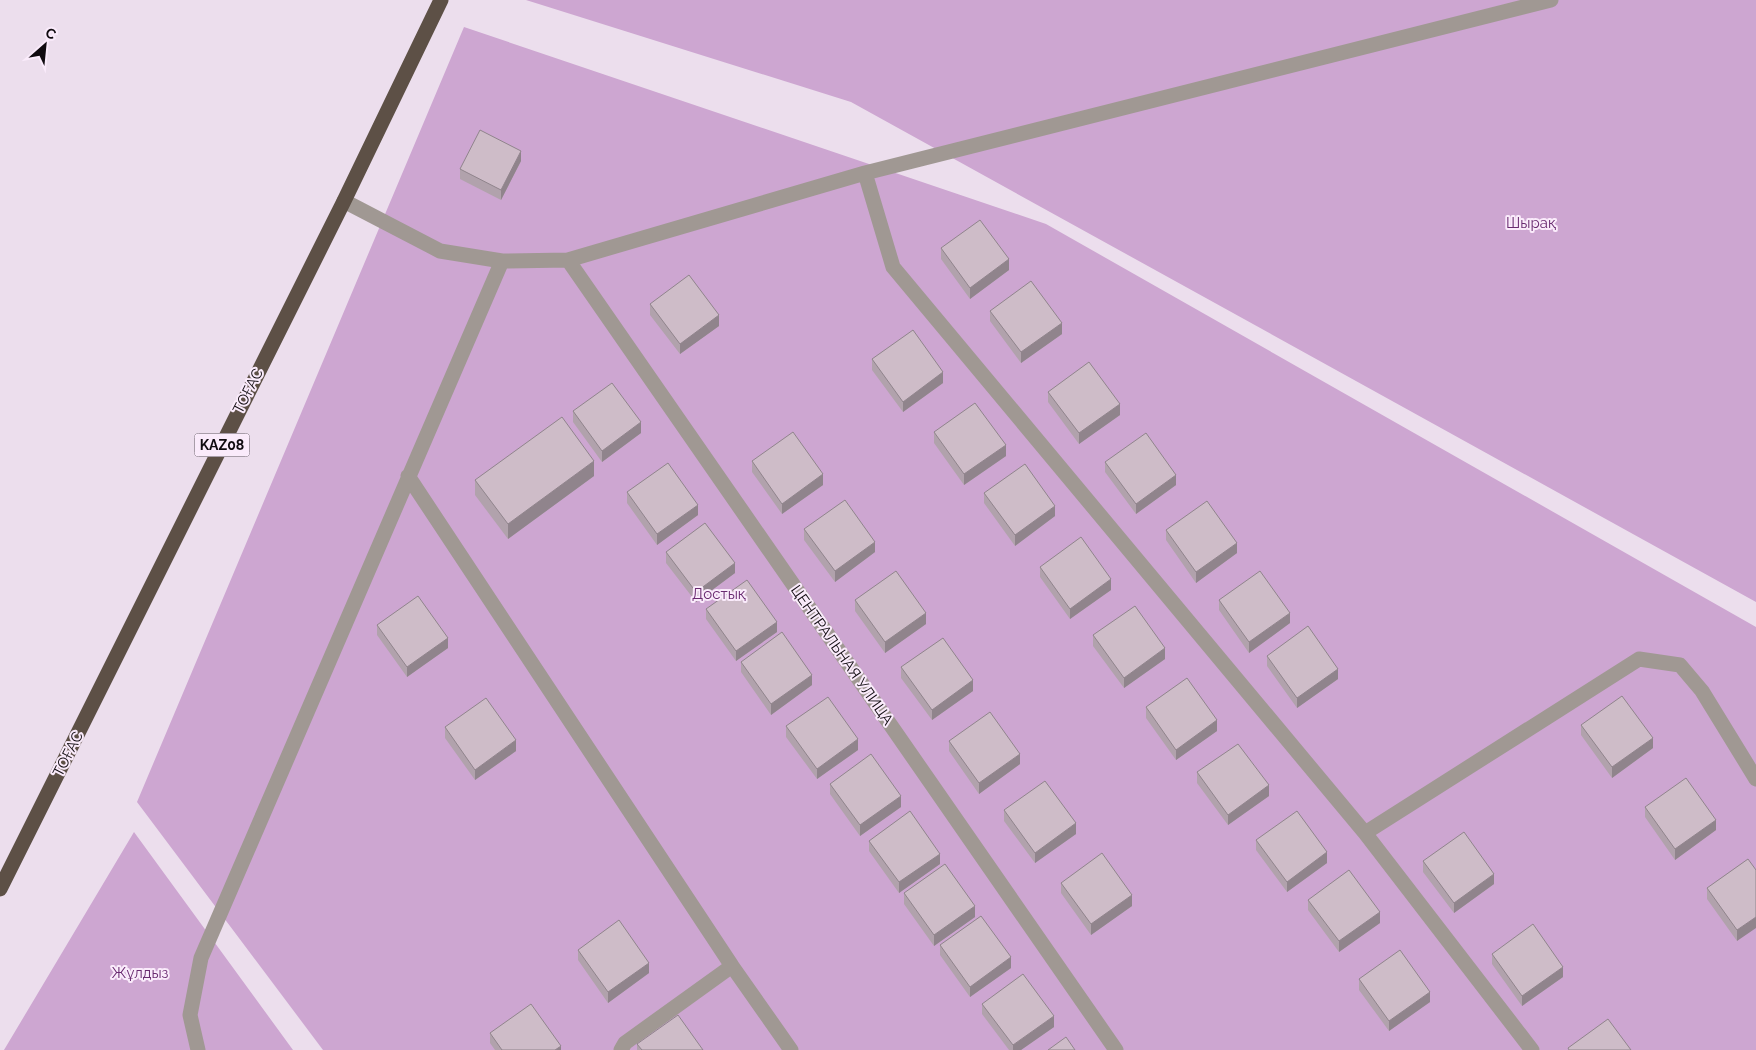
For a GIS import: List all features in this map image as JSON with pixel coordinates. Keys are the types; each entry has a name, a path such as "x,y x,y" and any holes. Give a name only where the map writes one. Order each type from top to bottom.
{"highway":[{"name":"ТОҒАС","path":"0,889 344,201 441,0"}],"street":[{"path":"344,201 440,251 502,261 568,260 865,173 1551,0"},
{"path":"865,173 893,267 1365,833 1532,1050"},
{"name":"ЦЕНТРАЛЬНАЯ УЛИЦА","path":"568,260 1116,1050"},
{"path":"197,1049 190,1015 201,958 502,261"},
{"path":"408,476 732,966 791,1050"},
{"path":"1365,833 1639,660 1680,665 1702,691 1756,779"},
{"path":"622,1050 625,1043 732,966"}],"green space":[{"name":"Шырақ","path":"526,0 1756,0 1756,602 851,102"},
{"name":"Достық","path":"464,27 1046,224 1756,627 1756,1050 323,1050 137,802"},
{"name":"Жұлдыз","path":"134,832 293,1050 4,1050"}],"building":[{"path":"480,130 521,151 501,190 460,169"},
{"path":"980,220 1009,259 970,288 941,248"},
{"path":"689,275 719,315 680,344 650,304"},
{"path":"1031,281 1062,323 1021,352 990,311"},
{"path":"913,330 943,372 903,402 872,359"},
{"path":"1089,362 1120,404 1079,433 1048,392"},
{"path":"612,383 641,422 602,451 573,411"},
{"path":"975,403 1006,445 964,474 934,432"},
{"path":"562,417 594,461 508,524 475,480"},
{"path":"793,432 823,474 782,504 752,461"},
{"path":"1146,433 1176,475 1136,504 1105,462"},
{"path":"668,463 698,505 657,534 627,492"},
{"path":"1025,464 1055,506 1015,535 984,493"},
{"path":"845,500 875,542 835,571 804,529"},
{"path":"1207,501 1237,543 1196,572 1166,530"},
{"path":"705,523 735,563 696,592 666,552"},
{"path":"1081,537 1111,579 1070,609 1040,567"},
{"path":"896,571 926,613 885,642 855,600"},
{"path":"1260,571 1290,613 1249,642 1219,600"},
{"path":"747,580 777,622 736,651 706,609"},
{"path":"418,596 448,638 407,667 377,625"},
{"path":"1135,606 1165,648 1124,678 1093,635"},
{"path":"1308,626 1338,669 1297,698 1267,656"},
{"path":"782,632 812,675 771,704 741,662"},
{"path":"943,638 973,680 932,710 901,667"},
{"path":"1187,678 1217,720 1176,750 1146,707"},
{"path":"1622,696 1653,738 1612,767 1581,725"},
{"path":"828,697 858,739 817,769 786,726"},
{"path":"486,698 516,740 475,770 445,727"},
{"path":"990,712 1020,754 979,783 949,741"},
{"path":"1238,744 1269,785 1228,815 1197,772"},
{"path":"871,754 901,796 860,825 830,784"},
{"path":"1686,778 1716,820 1675,849 1645,807"},
{"path":"1045,781 1076,823 1035,853 1004,810"},
{"path":"910,811 940,854 899,882 869,841"},
{"path":"1297,811 1327,852 1287,882 1256,840"},
{"path":"1464,832 1494,874 1454,903 1423,861"},
{"path":"1102,853 1132,895 1091,924 1061,883"},
{"path":"1748,859 1756,870 1756,917 1737,930 1707,888"},
{"path":"945,864 975,906 934,935 904,893"},
{"path":"1349,870 1380,912 1339,941 1308,900"},
{"path":"981,916 1011,957 970,987 940,945"},
{"path":"619,920 649,963 608,992 578,950"},
{"path":"1533,924 1563,967 1522,996 1492,954"},
{"path":"1400,950 1430,992 1389,1021 1359,979"},
{"path":"1023,974 1054,1016 1013,1045 982,1004"},
{"path":"531,1004 561,1046 555,1050 502,1050 490,1033"},
{"path":"678,1015 703,1050 642,1050 637,1044"},
{"path":"1608,1019 1631,1050 1569,1050 1568,1048"},
{"path":"1066,1037 1075,1050 1048,1050"}]}
